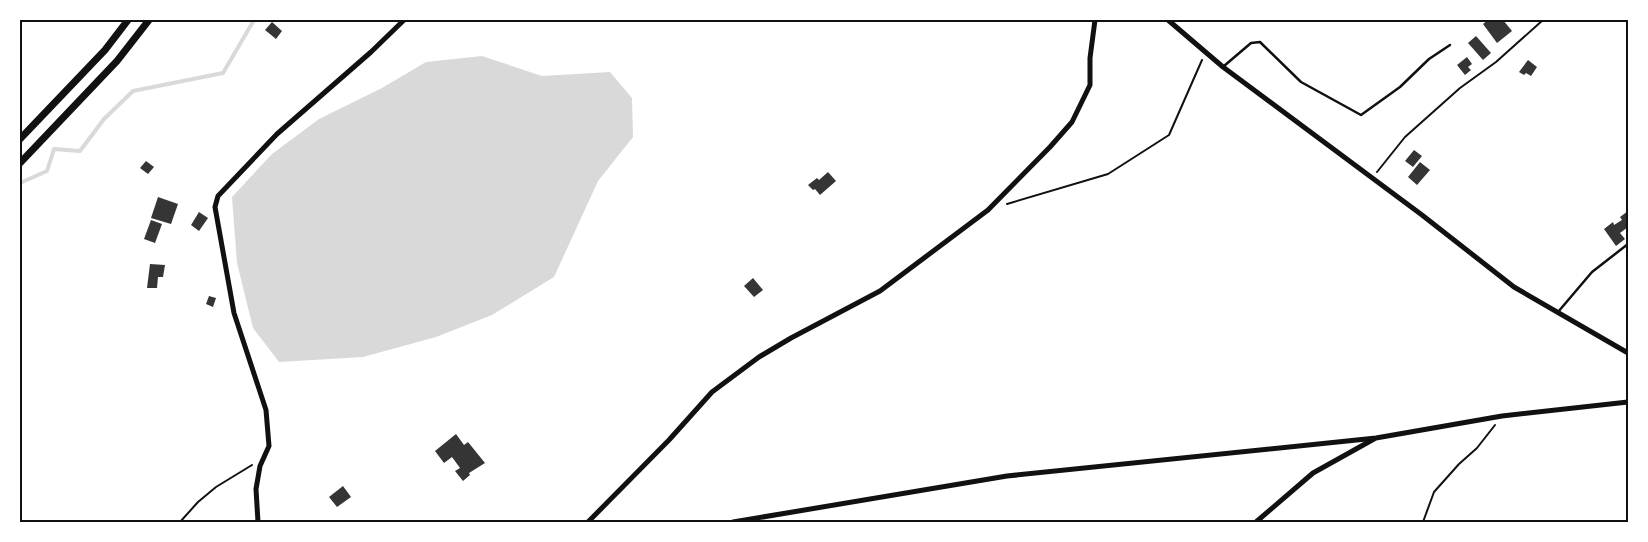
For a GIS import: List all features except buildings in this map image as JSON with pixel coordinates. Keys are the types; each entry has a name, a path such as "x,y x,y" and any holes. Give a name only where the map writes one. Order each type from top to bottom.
{"main road":[{"path":"20,139 105,50 128,20"},
{"path":"20,163 117,61 149,20"}],"street":[{"path":"258,522 256,489 263,459 269,446 266,410 234,313 215,207 218,196 277,134 371,52 404,20"},
{"path":"588,522 669,440 712,392 759,357 880,291 988,210 1072,122 1090,85 1090,58 1095,20"},
{"path":"1168,20 1223,67 1422,214 1514,287 1628,353"},
{"path":"733,522 1007,476 1376,438 1502,416 1628,402"},
{"path":"1256,522 1313,473 1376,438"}],"lane":[{"path":"1223,67 1251,43 1260,42 1301,82 1361,115 1400,87 1429,59 1450,44"},
{"path":"1558,312 1592,272 1628,244"}],"path":[{"path":"1372,177 1406,137 1460,88 1496,62 1543,20"},
{"path":"1006,204 1108,174 1169,135 1206,52"},
{"path":"1423,522 1434,492 1459,464 1477,448 1502,416"},
{"path":"180,522 198,502 216,487 263,459"}],"shaded area":[{"path":"482,56 542,76 610,72 632,98 633,137 598,181 554,277 492,315 436,337 363,357 279,362 253,328 237,263 232,197 272,154 319,119 382,88 426,62"}],"waterway":[{"path":"20,183 47,171 54,149 80,151 104,119 133,91 223,73 254,20"}]}
